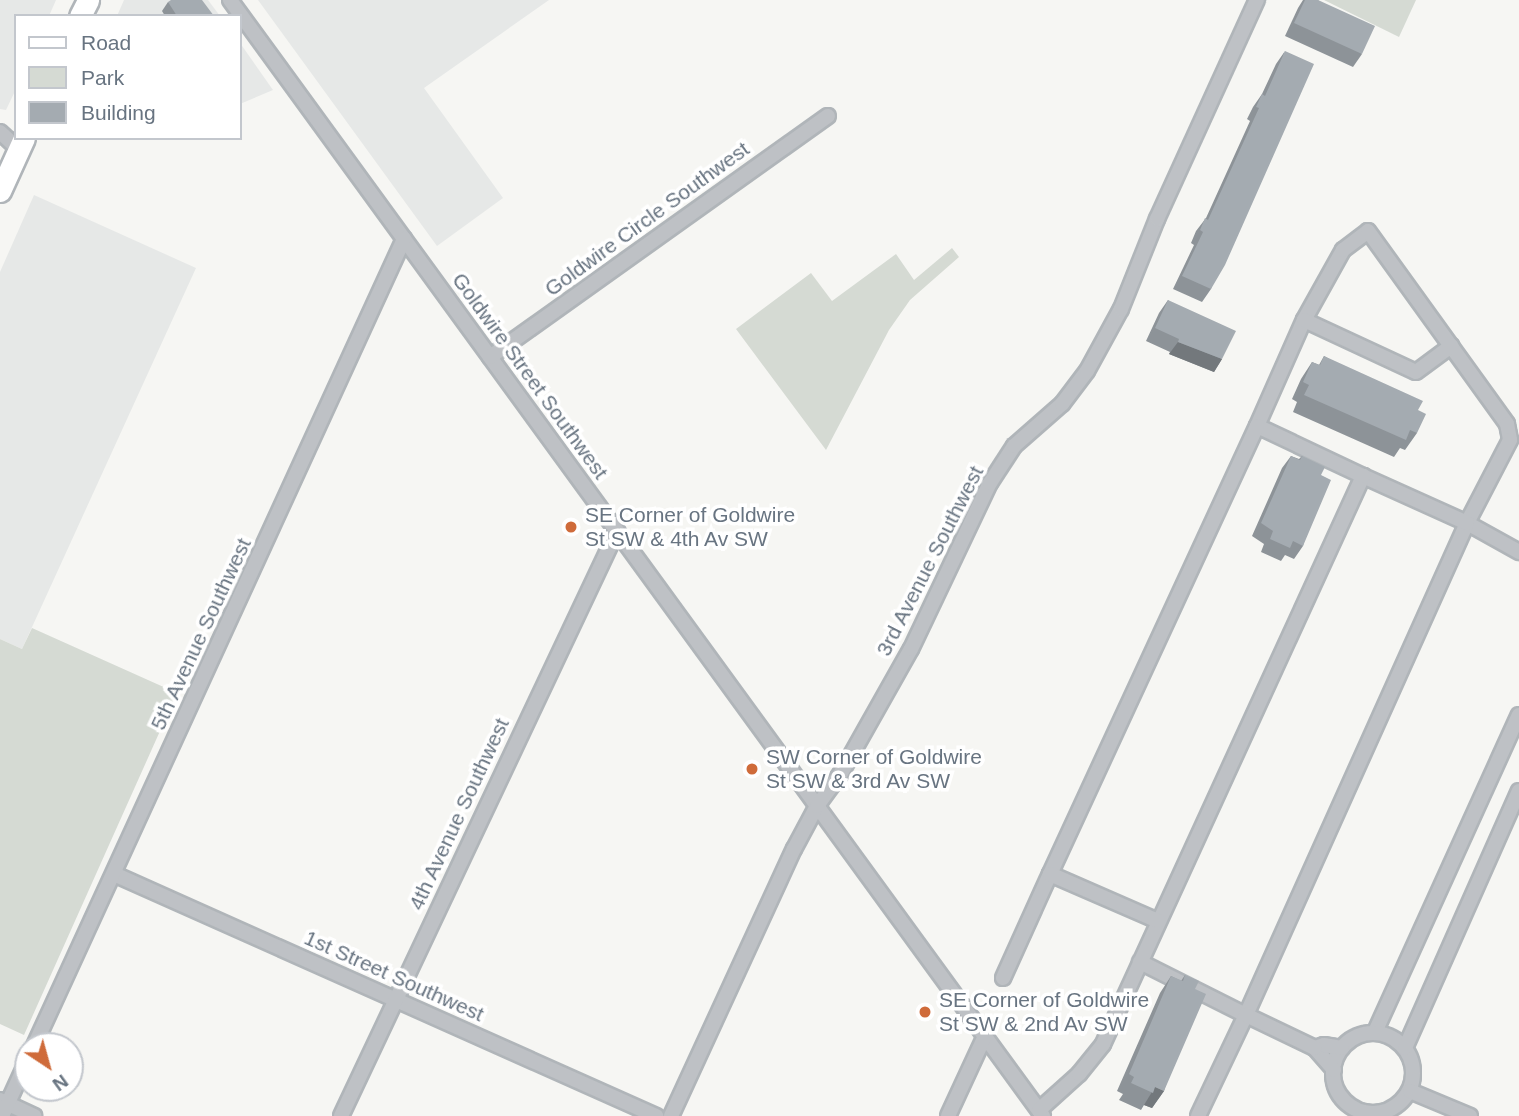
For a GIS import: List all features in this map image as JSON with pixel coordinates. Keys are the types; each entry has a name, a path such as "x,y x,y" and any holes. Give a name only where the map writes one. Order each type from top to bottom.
{"main road":[{"path":"0,191 22,144"}],"street":[{"name":"3rd Avenue Southwest","path":"671,1116 794,849 817,806 841,773 911,649 990,483 1014,446 1062,404 1087,371 1121,309 1157,219 1258,0"},
{"name":"Goldwire Street Southwest","path":"242,16 1041,1113"},
{"name":"Goldwire Circle Southwest","path":"490,358 828,116"},
{"path":"1003,978 1304,320 1343,250 1368,231 1507,424 1510,440 1467,523 1198,1116"},
{"name":"5th Avenue Southwest","path":"41,1032 404,239"},
{"path":"1304,320 1416,372 1451,346"},
{"path":"1257,426 1467,523 1519,552"},
{"path":"1041,1113 1079,1074 1103,1044 1363,476"},
{"name":"4th Avenue Southwest","path":"341,1116 617,531"},
{"path":"1375,1032 1519,715"},
{"path":"1405,1048 1519,791"},
{"name":"1st Street Southwest","path":"114,874 656,1116"},
{"path":"1050,874 1158,921"},
{"path":"1140,962 1315,1048 1334,1070"},
{"path":"1375,1032 1388,1036 1405,1048 1413,1065 1410,1091 1392,1109 1366,1113 1344,1101 1336,1090 1334,1070 1342,1048 1362,1035 1375,1032"},
{"path":"948,1116 985,1036"},
{"path":"1315,1048 1324,1045 1342,1048"},
{"path":"14,1086 3,1107 34,1116"},
{"path":"1410,1091 1470,1116"}],"shaded area":[{"path":"0,0 56,0 50,14 14,14 14,93 6,110 0,109"},
{"path":"124,0 208,0 218,14 118,14"},
{"path":"258,0 549,0 424,88 503,198 437,246"},
{"path":"242,46 273,90 242,103"},
{"path":"34,195 196,268 22,649 0,639 0,272"}],"green space":[{"path":"1324,0 1416,0 1399,37"},
{"path":"952,248 959,257 910,300 889,330 826,450 736,329 811,273 832,301 896,254 914,280"},
{"path":"32,628 177,693 25,1032 17,1032 0,1024 0,639 22,649"}],"building":[{"path":"202,0 212,14 176,14 168,2"},
{"path":"1305,0 1318,0 1375,26 1362,54 1294,23"},
{"path":"1285,51 1314,64 1225,265 1211,289 1182,276 1203,232 1200,230 1205,218 1208,220 1259,108 1256,107 1262,94 1265,96"},
{"path":"1168,300 1236,331 1222,359 1178,342 1179,339 1155,328"},
{"path":"1324,356 1423,401 1418,410 1426,414 1417,433 1410,430 1406,440 1304,395 1309,385 1303,382 1312,362 1320,365"},
{"path":"1291,456 1300,460 1302,456 1325,467 1321,475 1331,480 1303,546 1293,541 1290,548 1270,539 1273,531 1261,523"},
{"path":"1185,975 1199,981 1195,989 1206,994 1164,1091 1155,1087 1153,1093 1131,1083 1134,1077 1129,1074 1171,976 1183,981"}],"place":[{"name":"SE Corner of Goldwire St SW & 4th Av SW","path":"571,527"},
{"name":"SW Corner of Goldwire St SW & 3rd Av SW","path":"752,769"},
{"name":"SE Corner of Goldwire St SW & 2nd Av SW","path":"925,1012"}]}
